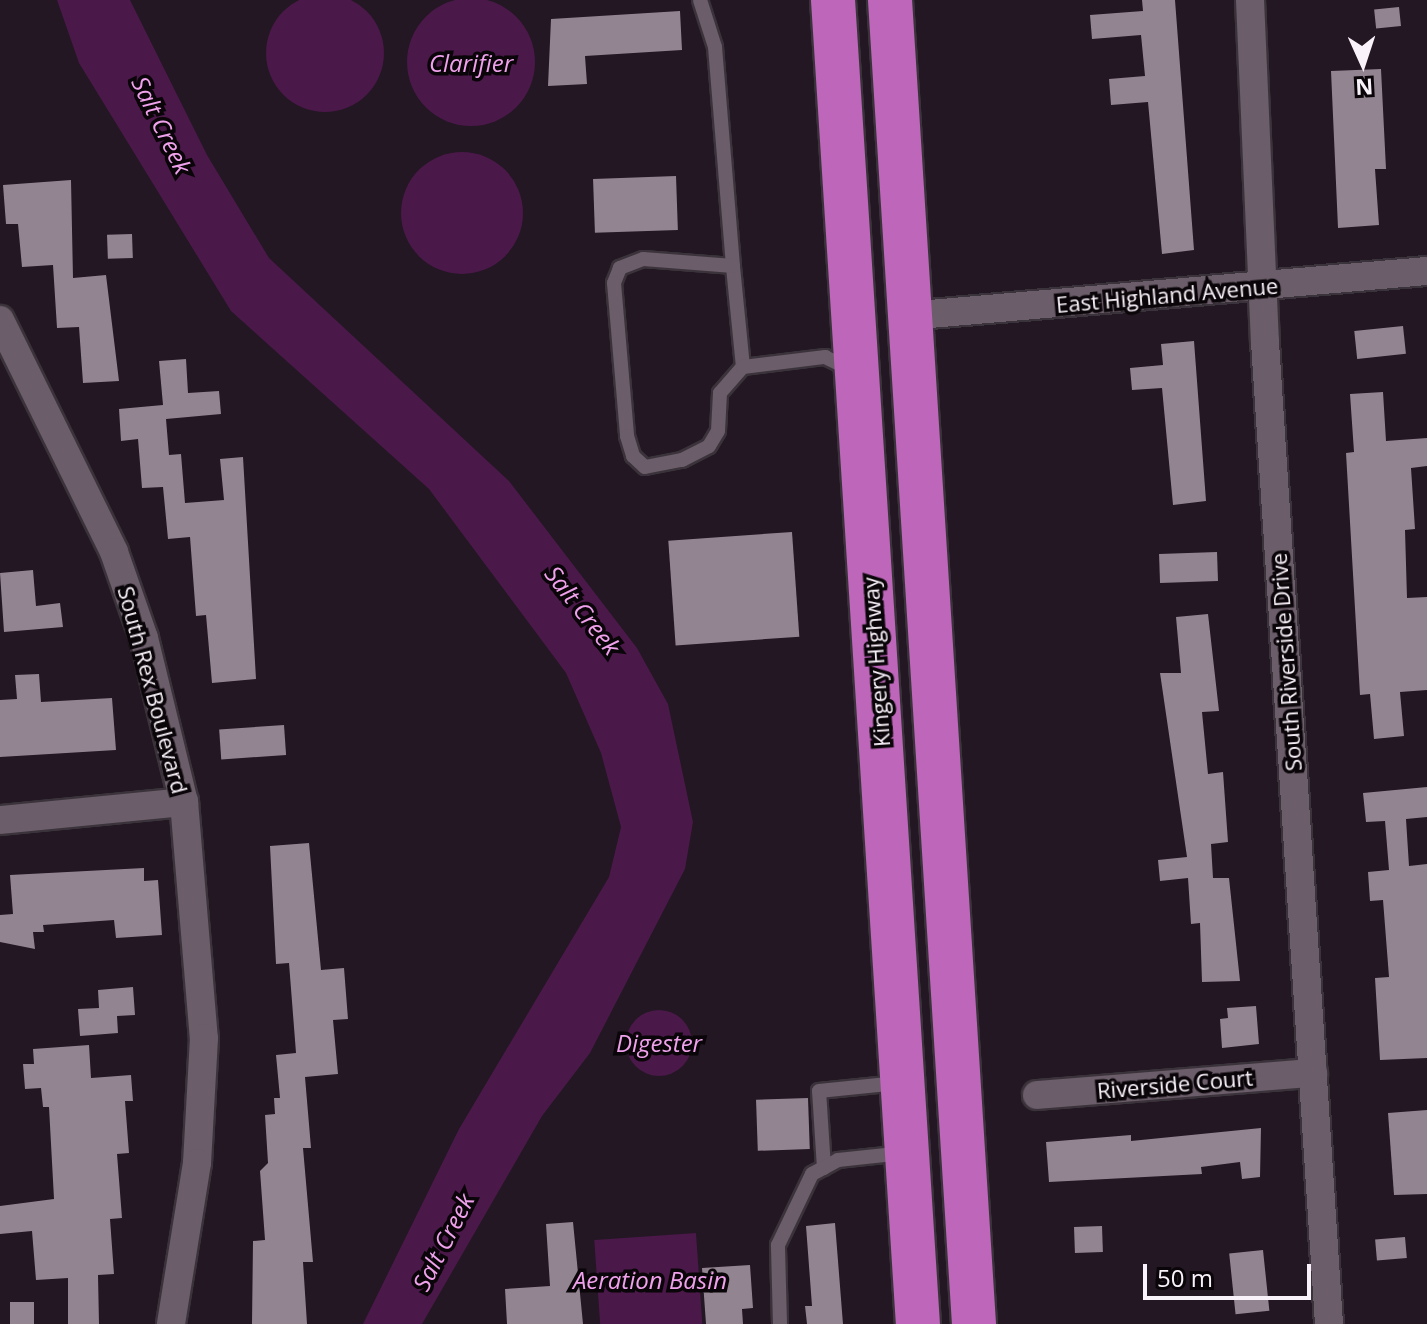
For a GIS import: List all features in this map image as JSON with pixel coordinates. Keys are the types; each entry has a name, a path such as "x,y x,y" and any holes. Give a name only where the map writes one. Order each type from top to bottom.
{"highway":[{"name":"Kingery Highway","path":"833,0 918,1324"},
{"path":"890,0 907,316 974,1324"}],"street":[{"name":"South Riverside Drive","path":"1250,0 1329,1324"},
{"name":"East Highland Avenue","path":"907,316 1265,288 1427,271"},
{"name":"South Rex Boulevard","path":"0,320 114,552 144,638 184,802 204,1038 197,1163 171,1324"},
{"path":"0,820 184,802"},
{"name":"Riverside Court","path":"1037,1095 1313,1073"}],"lane":[{"path":"700,0 715,47 743,367"},
{"path":"733,266 643,259 620,268 614,283 633,456 645,467 662,466 709,446 718,431 720,393 743,367 825,357 857,374"},
{"path":"824,1168 819,1091 903,1083"},
{"path":"780,1324 778,1245 812,1174 824,1168 907,1152"}],"water":[{"name":"Clarifier","path":"325,-6 348,-2 367,11 380,30 384,53 380,76 367,95 348,108 325,112 302,108 283,95 270,76 266,53 270,30 283,11 302,-2"},
{"name":"Clarifier","path":"471,-2 496,3 516,17 530,37 535,62 530,87 516,107 496,121 471,126 446,121 426,107 412,87 407,62 412,37 426,17 446,3"},
{"name":"Salt Creek","path":"57,0 130,0 207,155 269,258 509,481 637,648 668,704 693,822 685,869 590,1053 542,1116 422,1324 363,1324 459,1129 609,877 621,827 601,753 566,673 429,489 231,311 79,63"},
{"path":"462,152 486,156 505,170 519,189 523,213 519,237 505,256 486,270 462,274 438,270 419,256 405,237 401,213 405,189 419,170 438,156"},
{"name":"Digester","path":"659,1010 682,1020 692,1043 682,1066 659,1076 636,1066 626,1043 636,1020"},
{"name":"Aeration Basin","path":"696,1233 702,1324 600,1324 594,1240"}],"building":[{"path":"1142,0 1175,0 1194,250 1162,254 1148,102 1111,105 1109,79 1145,76 1141,35 1092,39 1090,15 1143,11"},
{"path":"1399,7 1401,26 1376,29 1374,10"},
{"path":"680,11 682,50 585,56 587,84 548,86 551,19"},
{"path":"1381,69 1386,169 1375,169 1379,225 1338,228 1331,71"},
{"path":"676,176 678,230 595,233 593,179"},
{"path":"71,180 73,278 106,275 119,381 83,383 79,327 57,328 53,265 22,267 18,224 6,224 3,185"},
{"path":"132,234 133,258 108,259 107,235"},
{"path":"1403,326 1406,354 1357,359 1354,331"},
{"path":"1194,341 1206,501 1173,505 1162,388 1132,390 1130,368 1163,365 1161,344"},
{"path":"186,359 188,393 219,391 221,414 166,419 169,455 181,454 185,503 224,500 220,459 243,457 256,679 212,683 206,615 196,616 190,537 168,539 163,487 142,488 138,439 121,441 119,409 163,405 159,361"},
{"path":"1383,392 1386,441 1427,438 1427,466 1411,468 1415,529 1405,530 1407,598 1427,597 1427,690 1400,692 1404,736 1374,739 1370,694 1360,695 1346,453 1354,452 1350,394"},
{"path":"792,532 799,637 676,645 668,541"},
{"path":"1217,552 1218,581 1160,583 1159,554"},
{"path":"33,570 36,606 60,603 63,627 4,632 0,573"},
{"path":"1208,614 1219,711 1202,712 1208,774 1223,772 1228,842 1211,844 1213,878 1229,878 1240,981 1202,982 1200,923 1191,924 1188,878 1160,881 1158,860 1187,857 1160,673 1181,673 1176,617"},
{"path":"39,674 41,702 112,698 116,750 0,757 0,700 17,699 15,675"},
{"path":"284,725 286,755 221,759 219,730"},
{"path":"1427,787 1427,817 1406,819 1409,866 1427,864 1427,1058 1380,1060 1375,978 1389,977 1383,900 1370,901 1368,872 1389,870 1385,821 1366,822 1363,793"},
{"path":"309,843 321,970 344,968 348,1019 333,1020 338,1074 305,1077 311,1148 303,1148 313,1262 303,1262 307,1324 252,1324 253,1241 265,1240 260,1171 268,1163 265,1115 275,1114 274,1098 280,1098 276,1055 296,1053 289,963 276,964 270,846"},
{"path":"144,868 144,881 158,880 162,935 116,938 114,920 43,925 44,932 33,932 35,949 0,942 0,915 13,914 10,875"},
{"path":"133,987 135,1015 117,1016 118,1033 80,1036 78,1009 99,1008 98,990"},
{"path":"1256,1006 1259,1044 1222,1048 1220,1019 1228,1018 1227,1008"},
{"path":"89,1045 91,1078 131,1075 133,1101 125,1101 129,1153 117,1154 122,1218 110,1219 114,1274 98,1275 99,1324 68,1324 68,1278 36,1280 32,1231 0,1234 0,1206 54,1199 49,1107 43,1107 41,1088 25,1089 23,1064 34,1064 33,1049"},
{"path":"808,1098 810,1149 758,1151 756,1100"},
{"path":"1427,1110 1427,1194 1394,1195 1388,1113"},
{"path":"1261,1128 1260,1177 1242,1179 1240,1162 1201,1167 1202,1174 1049,1182 1046,1142 1131,1135 1131,1141"},
{"path":"573,1222 583,1324 507,1324 505,1289 550,1286 546,1224"},
{"path":"835,1223 843,1324 807,1324 805,1306 812,1306 806,1226"},
{"path":"1102,1226 1103,1252 1075,1253 1074,1227"},
{"path":"1405,1237 1407,1258 1377,1261 1375,1240"},
{"path":"1263,1250 1269,1311 1236,1314 1229,1254"},
{"path":"750,1265 753,1308 742,1309 743,1324 706,1324 702,1268"},
{"path":"10,1302 34,1302 34,1324 10,1324"}]}
